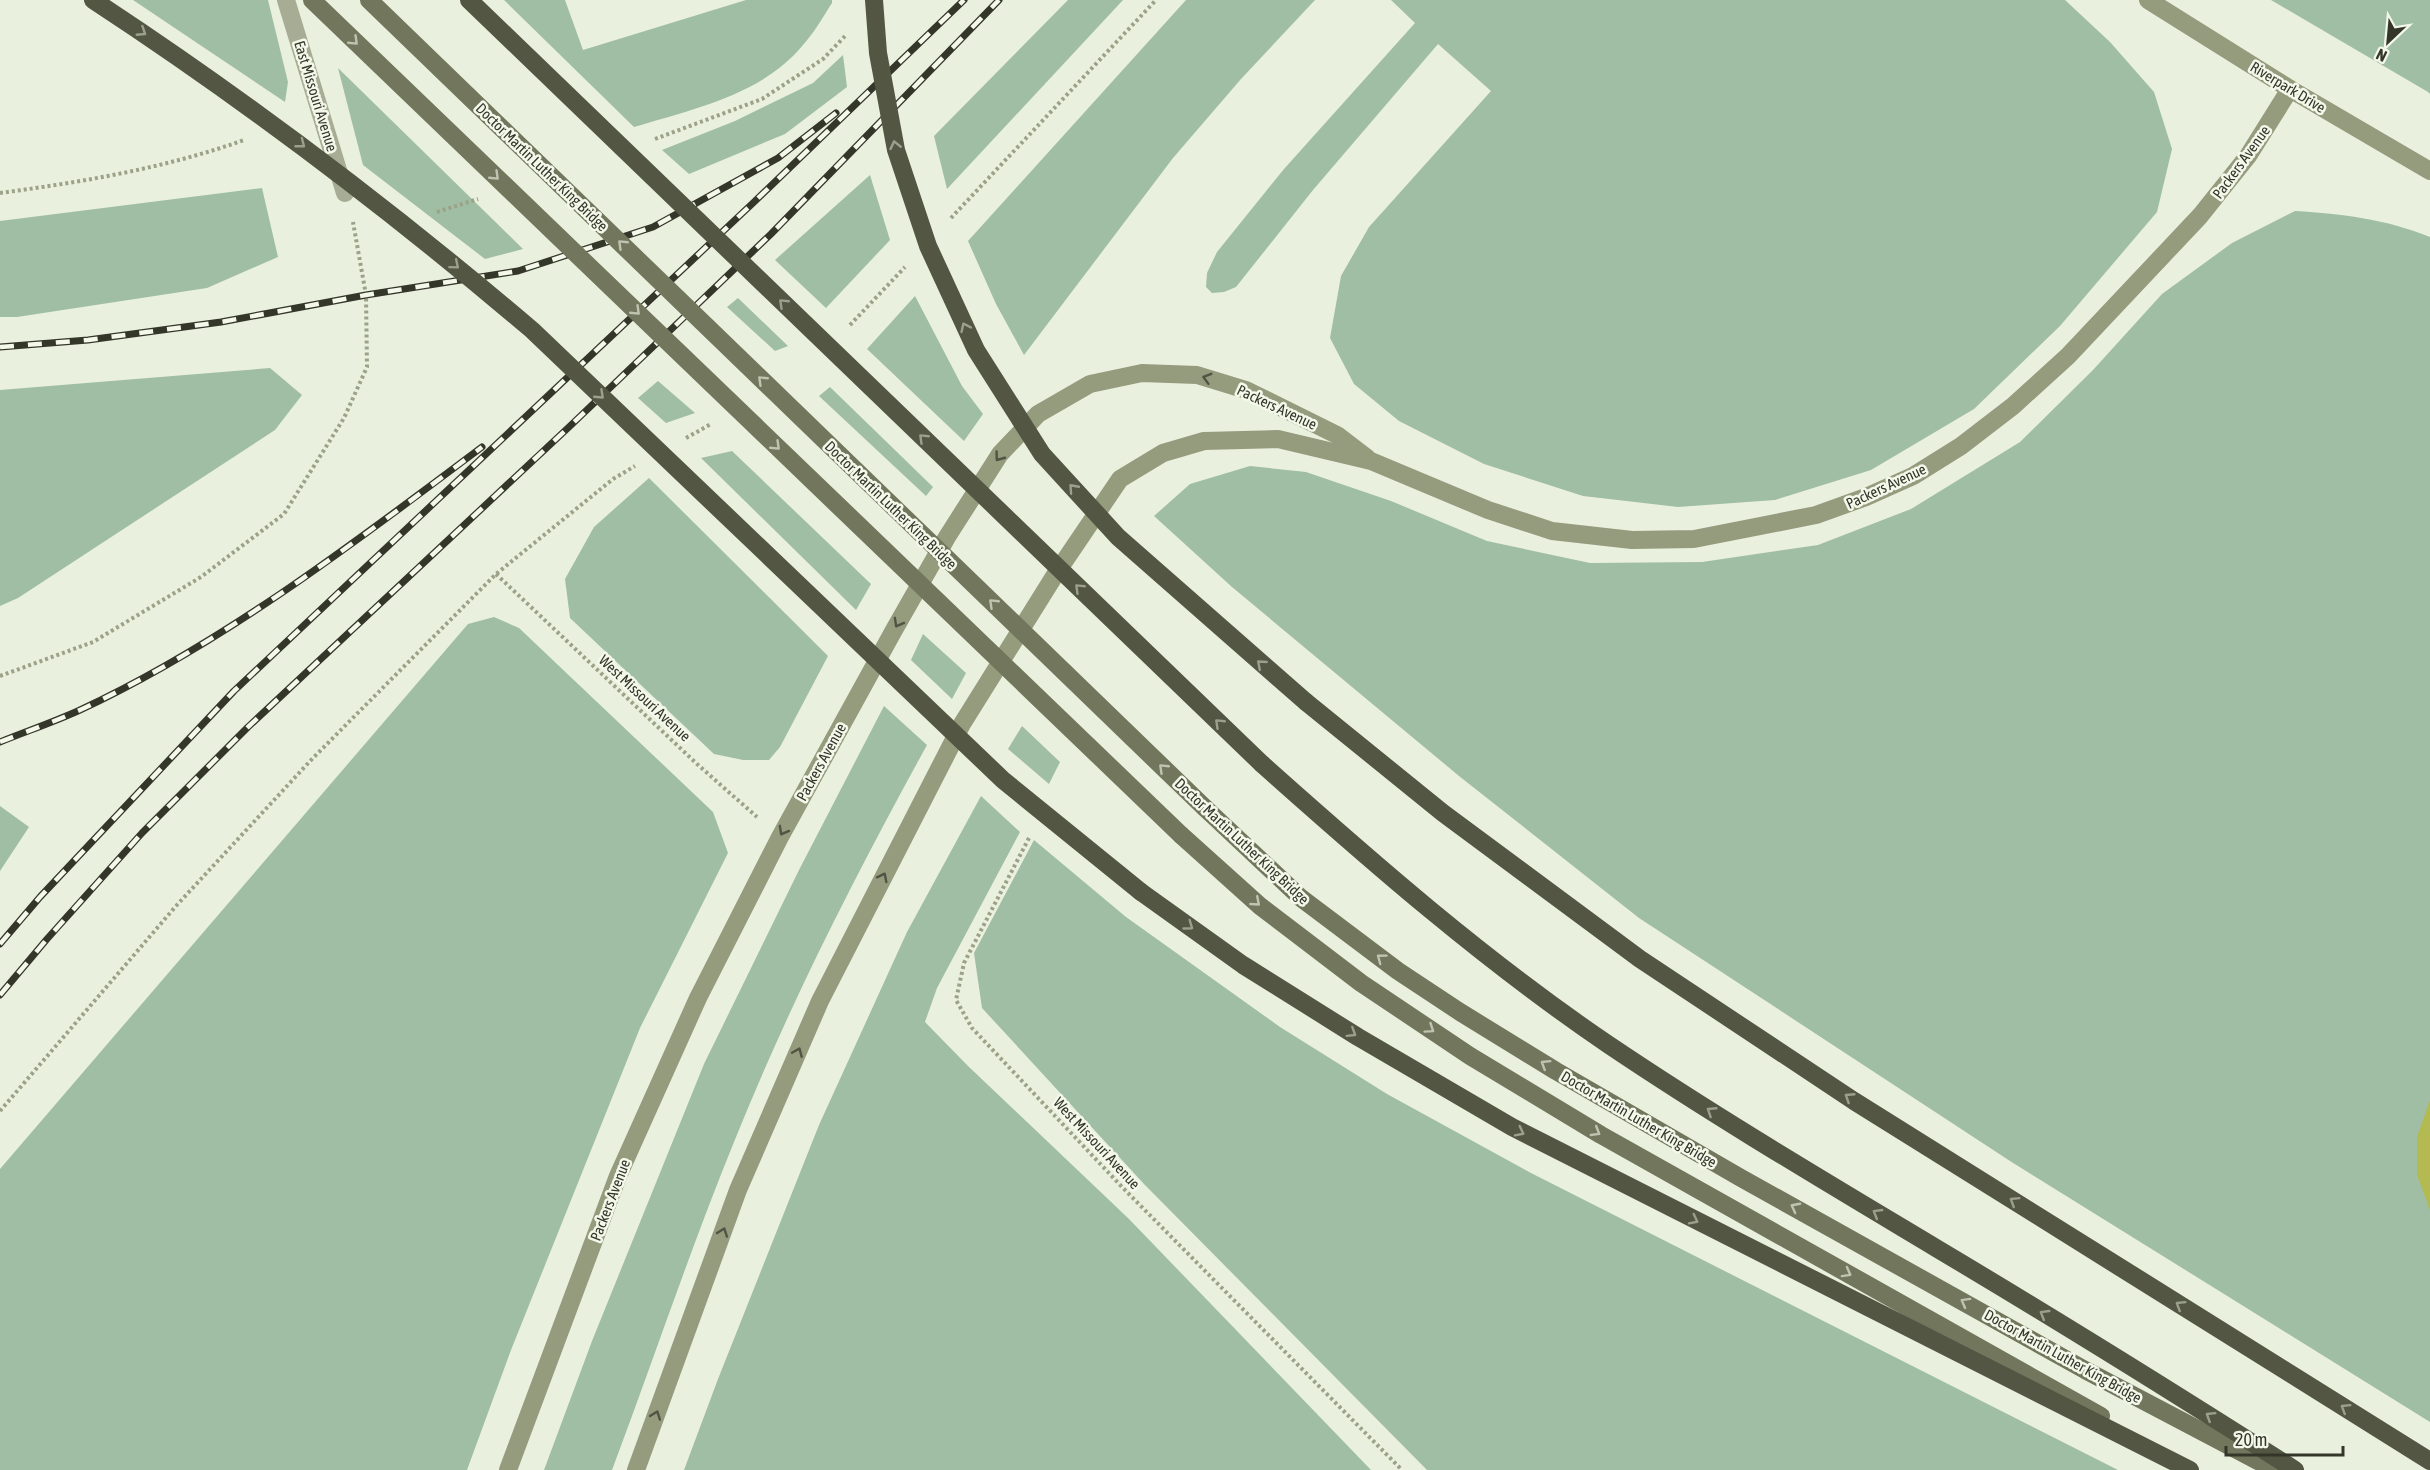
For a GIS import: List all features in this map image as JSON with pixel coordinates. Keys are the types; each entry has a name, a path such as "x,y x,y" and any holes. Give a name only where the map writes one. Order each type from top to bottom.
{"highway":[{"path":"93,0 288,134 461,270 532,330 1003,780 1141,892 1243,965 1358,1037 1512,1127 2190,1470"},
{"path":"469,0 1262,764 1362,853 1462,937 1607,1044 1757,1141 2183,1399 2295,1470"},
{"path":"874,0 878,53 896,150 928,246 976,350 1042,454 1118,537 1306,702 1443,813 1640,958 1854,1101 2430,1461"}],"main road":[{"path":"312,0 1181,835 1269,914 1360,983 1470,1056 1611,1141 2197,1470"},
{"name":"Doctor Martin Luther King Bridge","path":"369,0 1205,808 1302,898 1398,971 1556,1071 1741,1178 2085,1370 2275,1470"},
{"name":"Riverpark Drive","path":"2148,0 2290,89 2430,171"},
{"name":"Packers Avenue","path":"636,1470 738,1190 819,1001 962,724 1055,575 1120,479 1163,453 1204,441 1278,440 1371,461 1488,510 1552,531 1632,540 1694,539 1816,515 1866,497 1913,476 1961,446 2013,406 2068,356 2200,216 2248,156 2290,89"},
{"name":"Packers Avenue","path":"508,1470 618,1176 698,998 780,837 947,537 1000,454 1038,414 1090,384 1142,373 1197,375 1246,390 1337,435 1371,461"}],"street":[{"name":"East Missouri Avenue","path":"286,0 345,193"}],"path":[{"path":"951,218 1156,0"},
{"path":"0,193 58,186 193,157 246,139"},
{"path":"0,676 93,642 201,577 284,514 344,418 367,367 366,295 356,236 345,193"},
{"path":"844,332 910,262"},
{"path":"676,443 717,420"},
{"path":"0,1111 184,897 312,759 496,574 613,479 644,461"},
{"name":"West Missouri Avenue","path":"496,574 697,764 780,837"},
{"name":"West Missouri Avenue","path":"1030,837 964,963 956,1000 972,1028 1123,1188 1402,1470"}],"green space":[{"path":"133,0 268,0 288,82 285,102"},
{"path":"504,0 565,0 583,50 746,0 832,0 832,3 803,45 768,76 725,98 634,127"},
{"path":"1068,0 1123,0 947,189 934,136"},
{"path":"1186,0 1315,0 1241,79 1173,158 1024,355 996,304 968,241"},
{"path":"1391,0 2065,0 2110,42 2154,92 2172,149 2157,212 2060,326 1974,409 1871,470 1775,500 1678,507 1583,496 1484,464 1399,421 1354,384 1330,338 1341,276 1369,227 1491,91 1438,44 1313,190 1236,287 1224,292 1212,293 1206,287 1207,273 1217,252 1284,169 1415,23"},
{"path":"2271,0 2430,0 2430,94 2428,92"},
{"path":"843,55 847,87 785,134 689,174 662,150 735,121 813,83"},
{"path":"338,68 523,249 485,259 363,165"},
{"path":"870,175 890,240 826,308 775,260"},
{"path":"262,188 278,257 207,288 17,317 0,317 0,221"},
{"path":"2295,211 2364,218 2430,237 2430,1422 2010,1161 1639,918 1459,776 1232,587 1154,516 1190,484 1250,466 1306,472 1391,501 1487,541 1590,563 1702,562 1818,545 1911,509 2020,442 2093,370 2162,294 2232,243"},
{"path":"915,296 962,386 983,414 964,441 867,349"},
{"path":"738,298 788,346 775,351 727,307"},
{"path":"270,368 302,395 275,430 18,598 0,606 0,390"},
{"path":"658,381 695,413 666,423 638,398"},
{"path":"830,387 933,487 926,496 819,396"},
{"path":"732,451 871,584 856,610 701,458"},
{"path":"649,478 828,656 780,747 769,760 743,760 714,754 570,618 565,579 594,527"},
{"path":"494,617 519,628 713,812 728,853 640,1028 511,1350 467,1470 0,1470 0,1169 468,624"},
{"path":"923,634 966,673 952,699 911,660"},
{"path":"884,706 927,745 824,940 777,1040 702,1223 612,1470 544,1470 592,1341 704,1064 799,870"},
{"path":"1022,726 1060,762 1049,784 1008,749"},
{"path":"981,796 1020,832 937,988 925,1022 1129,1219 1371,1470 684,1470 819,1125 907,932"},
{"path":"0,806 29,827 0,871"},
{"path":"1034,840 1126,917 1280,1027 1387,1094 1531,1173 2118,1470 1427,1470 1144,1184 982,1008 974,953"}],"building":[{"path":"2430,1100 2430,1210 2417,1175 2417,1137"}],"railway":[{"path":"0,944 40,897 234,691 753,203 964,0"},
{"path":"0,995 142,833 248,727 569,427 771,234 999,0"},
{"path":"0,347 88,340 221,322 366,295 518,271 653,227 778,158 836,113"},
{"path":"0,742 80,710 133,684 237,623 337,554 482,447"}]}
